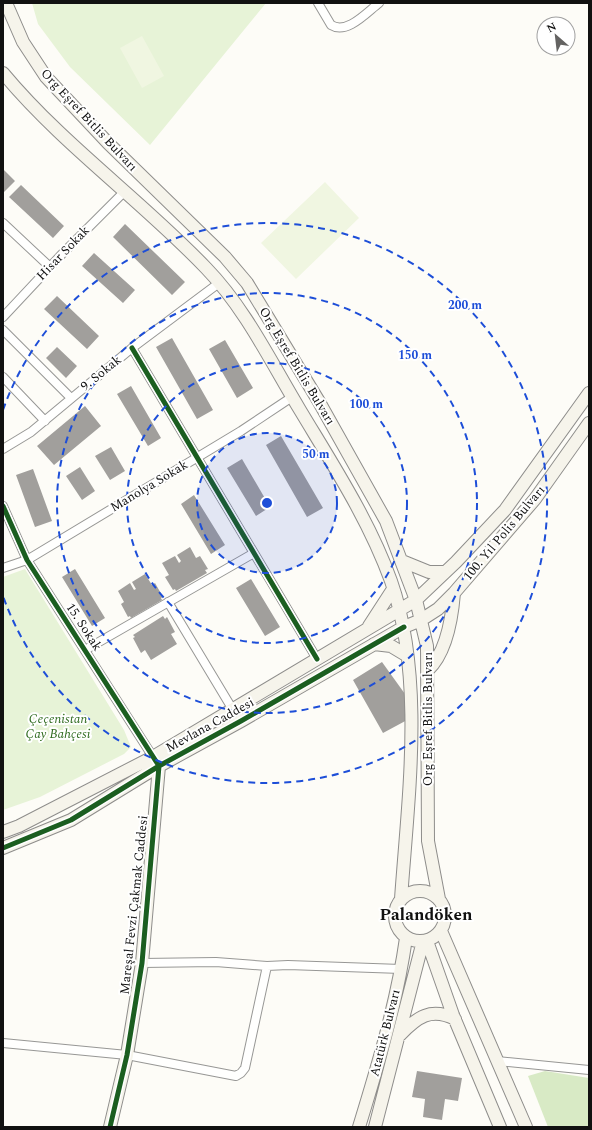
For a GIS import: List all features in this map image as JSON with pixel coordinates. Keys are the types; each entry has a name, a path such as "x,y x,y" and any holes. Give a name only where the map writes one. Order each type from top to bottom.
{"main road":[{"name":"Org Eşref Bitlis Bulvarı","path":"6,3 30,55 46,77 108,142 225,257 247,284 301,370 386,521 416,600 427,646 428,840 439,900"},
{"path":"3,73 46,118 206,268 219,283 240,312 292,397 374,540 393,589 404,627 410,691 411,750 401,899"},
{"name":"Mevlana Caddesi","path":"3,848 71,820 232,710 316,659 400,611 416,600 505,510 589,393"},
{"name":"100. Yıl Polis Bulvarı","path":"404,627 421,620 438,609 454,593 535,499 589,423"},
{"path":"402,561 429,572 445,572"},
{"path":"366,630 393,589"},
{"path":"428,670 438,659 442,648 450,619 454,593"},
{"name":"Mevlana Caddesi","path":"3,832 19,826 241,721 404,627"},
{"path":"374,644 395,647 406,655"},
{"name":"Mareşal Fevzi Çakmak Caddesi","path":"110,1127 127,1055 142,964 156,762"},
{"path":"424,891 432,894 439,900 444,907 445,915 441,931 436,936 425,941 411,940 399,932 395,919 396,907 401,899 408,894 424,891"},
{"path":"441,931 526,1127"},
{"name":"Atatürk Bulvarı","path":"359,1127 381,1054 401,969 406,938"},
{"path":"425,941 455,1019 500,1127"},
{"path":"375,1127 425,941"},
{"path":"399,1036 408,1026 427,1015 443,1013 455,1019"}],"street":[{"path":"318,3 331,25 340,28 353,23 379,3"},
{"name":"Hisar Sokak","path":"3,317 125,191"},
{"path":"3,223 50,267"},
{"name":"9. Sokak","path":"3,449 31,432 132,348 219,283"},
{"path":"3,330 71,398"},
{"path":"132,348 198,457 316,659"},
{"path":"3,377 44,421"},
{"name":"Manolya Sokak","path":"3,568 28,560 198,457 292,397"},
{"name":"15. Sokak","path":"3,506 28,560 156,762"},
{"path":"86,650 254,553"},
{"path":"168,602 232,710"},
{"path":"142,964 216,962 267,966 288,965 401,969"},
{"path":"3,1043 127,1055 232,1076 239,1075 245,1068 267,966"},
{"path":"497,1061 589,1070"}],"green space":[{"path":"32,3 266,3 150,145 70,67 38,24"},
{"path":"142,36 164,76 142,88 120,48"},
{"path":"325,182 359,218 296,279 261,243"},
{"name":"Çeçenistan Çay Bahçesi","path":"25,569 124,730 131,747 124,754 40,797 3,810 3,577"},
{"path":"545,1071 589,1078 589,1127 548,1127 528,1076"}],"building":[{"path":"3,169 15,181 3,193"},
{"path":"21,185 64,226 53,238 9,197"},
{"path":"125,224 185,282 172,295 113,237"},
{"path":"94,253 135,290 123,303 82,266"},
{"path":"57,296 99,336 87,349 44,309"},
{"path":"172,338 213,410 197,419 156,347"},
{"path":"225,340 253,388 237,398 209,349"},
{"path":"57,347 77,366 66,378 46,358"},
{"path":"131,386 161,438 148,446 117,394"},
{"path":"85,406 101,426 54,465 37,446"},
{"path":"281,436 323,508 307,517 266,445"},
{"path":"111,447 125,471 110,480 95,456"},
{"path":"242,459 270,507 256,516 227,468"},
{"path":"80,467 95,491 82,500 66,476"},
{"path":"33,469 52,521 35,527 16,475"},
{"path":"194,495 225,545 211,554 181,504"},
{"path":"190,547 196,558 200,556 208,569 205,570 207,573 176,591 175,589 173,590 165,577 169,575 162,563 175,556 179,563 181,561 177,555"},
{"path":"75,569 105,618 92,626 62,577"},
{"path":"145,574 152,585 155,583 163,597 161,598 162,600 131,618 130,616 128,617 121,604 124,602 118,591 130,583 134,590 136,589 132,582"},
{"path":"251,579 280,627 265,636 236,588"},
{"path":"163,616 165,619 167,617 175,632 171,634 177,644 151,660 145,650 141,653 133,638 135,637 133,635"},
{"path":"382,662 405,694 409,719 383,733 353,680"},
{"path":"417,1071 462,1078 458,1101 445,1099 442,1120 423,1117 425,1099 412,1097"}],"cycle path":[{"path":"132,348 317,659"},
{"path":"3,506 27,560 159,766 142,963 127,1055 110,1127"},
{"path":"3,848 71,820 159,766 241,721 404,627"}],"district":[{"name":"Palandöken","path":"426,915"}]}
